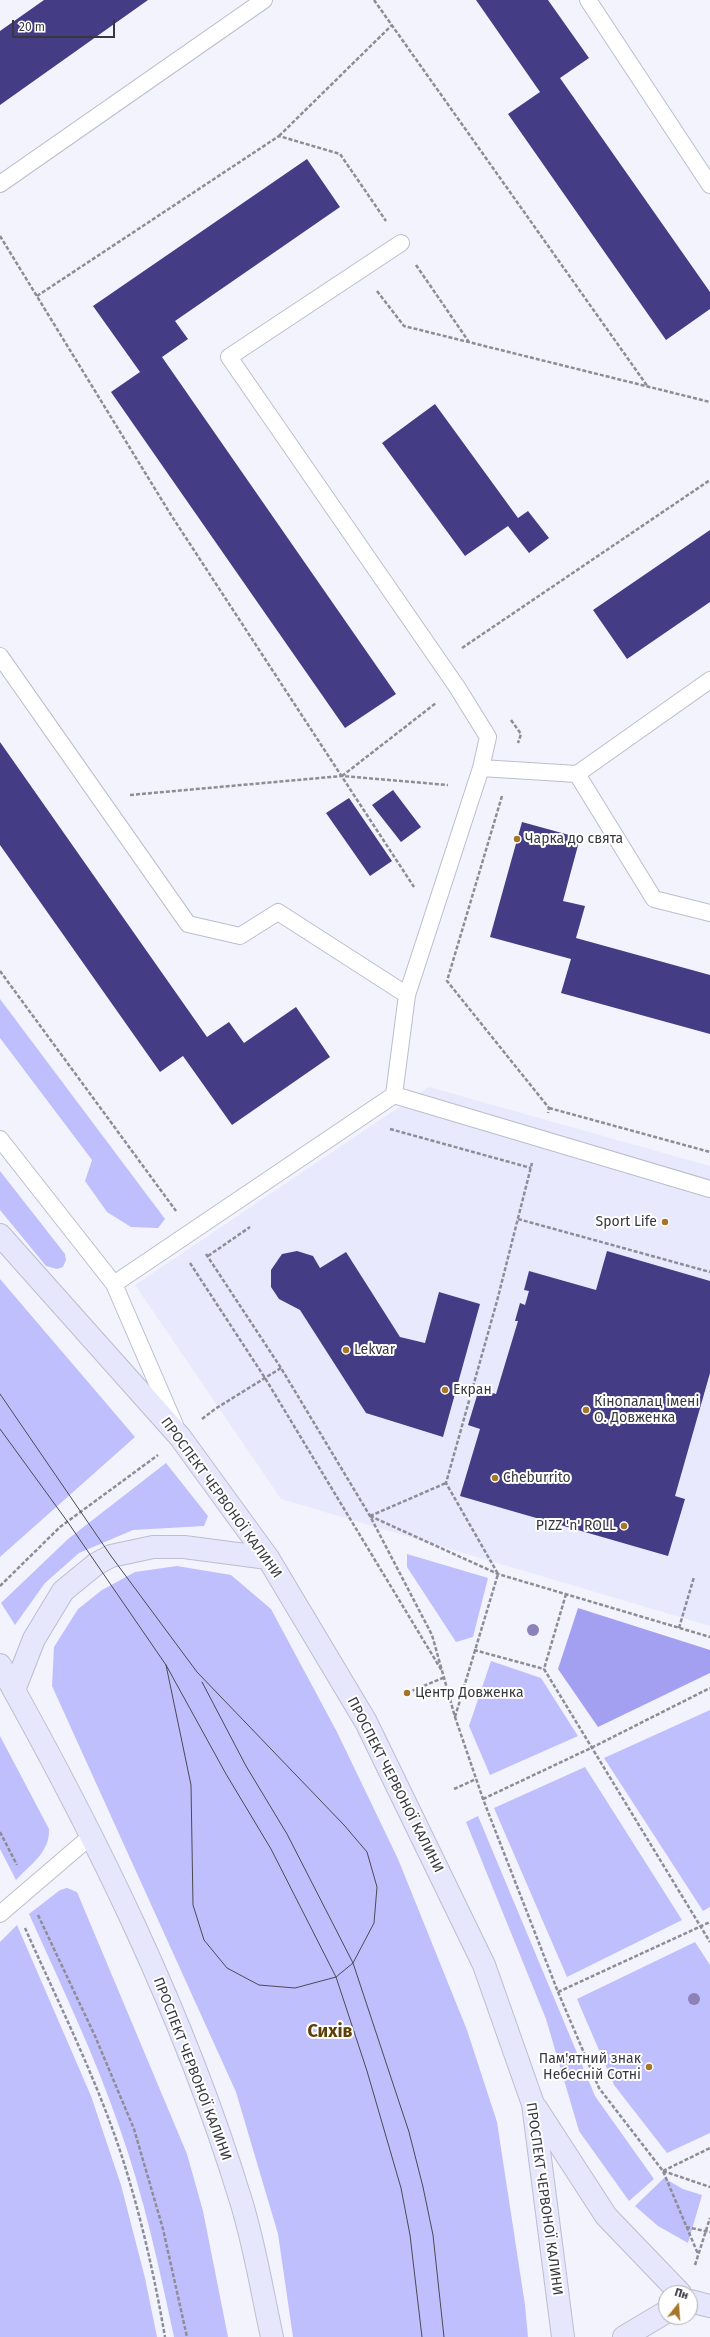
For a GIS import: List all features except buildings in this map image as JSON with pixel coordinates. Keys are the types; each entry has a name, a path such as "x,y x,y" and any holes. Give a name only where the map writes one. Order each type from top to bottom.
{"main road":[{"name":"ПРОСПЕКТ ЧЕРВОНОЇ КАЛИНИ","path":"0,1235 180,1437 268,1558 373,1737 484,1965 533,2104 563,2337"},
{"path":"14,1690 34,1640 63,1591 96,1564 111,1556 153,1547 169,1547 268,1558"},
{"name":"ПРОСПЕКТ ЧЕРВОНОЇ КАЛИНИ","path":"0,1665 91,1836 166,1994 198,2077 242,2202 254,2247 272,2337"},
{"path":"533,2104 606,2216 672,2285"},
{"path":"698,2303 710,2306"},
{"path":"624,2337 658,2317"}],"lane":[{"path":"0,184 264,0"},
{"path":"588,0 710,185"},
{"path":"114,1284 394,1095 407,995 481,768 488,737 457,687 229,357 401,243"},
{"path":"0,656 188,924 240,936 278,912 407,995"},
{"path":"481,768 577,774 710,680"},
{"path":"577,774 654,899 710,913"},
{"path":"394,1095 710,1189"},
{"path":"0,1139 114,1284 180,1437"},
{"path":"0,1914 13,1901 91,1836"}],"path":[{"path":"374,0 648,387"},
{"path":"37,296 279,136 392,25"},
{"path":"279,136 340,154 469,342"},
{"path":"0,236 171,515 433,915"},
{"path":"360,270 404,326 710,402"},
{"path":"464,656 460,650 710,480"},
{"path":"342,776 457,687"},
{"path":"508,716 521,734 516,748"},
{"path":"100,798 342,776 475,787"},
{"path":"502,795 447,981 549,1108 710,1152"},
{"path":"0,971 174,1209"},
{"path":"546,1119 549,1108"},
{"path":"389,1129 531,1168"},
{"path":"455,1717 498,1574 446,1483 534,1156"},
{"path":"518,1220 710,1272"},
{"path":"253,1224 208,1256 281,1368 370,1516 432,1635 455,1717 483,1799 558,1992 599,2088 663,2171 698,2254 710,2218"},
{"path":"176,1242 265,1378 424,1638 445,1677"},
{"path":"215,1409 281,1368"},
{"path":"0,1586 60,1527 159,1454"},
{"path":"370,1516 446,1483"},
{"path":"370,1516 498,1574 710,1637"},
{"path":"679,1628 694,1576"},
{"path":"544,1669 566,1594"},
{"path":"474,1650 544,1669 593,1747 710,1942"},
{"path":"407,1693 445,1677"},
{"path":"483,1799 593,1747 710,1688"},
{"path":"454,1789 476,1779"},
{"path":"0,1832 18,1866"},
{"path":"13,1901 98,2092 130,2182 154,2278 165,2337"},
{"path":"36,1909 95,2036 134,2129 163,2229 187,2337"},
{"path":"558,1992 710,1922"},
{"path":"663,2171 710,2148"},
{"path":"663,2171 710,2187"},
{"path":"686,2227 710,2232"}],"shaded area":[{"path":"0,999 165,1219 158,1228 131,1227 107,1212 85,1181 92,1160 0,1038"},
{"path":"429,1087 710,1166 710,1626 281,1499 135,1285"},
{"path":"0,1171 65,1254 66,1260 63,1267 57,1269 46,1266 0,1210"},
{"path":"0,1279 135,1437 0,1557"},
{"path":"166,1463 208,1516 204,1526 133,1530 79,1553 45,1583 15,1625 1,1603 68,1539"},
{"path":"407,1554 488,1578 473,1637 456,1642 407,1567"},
{"path":"177,1566 231,1575 271,1609 337,1732 398,1859 467,2030 497,2122 525,2305 528,2337 293,2337 278,2234 236,2092 52,1686 54,1647 78,1609 102,1590 135,1572"},
{"path":"578,1608 710,1650 710,1673 598,1727 558,1669"},
{"path":"491,1661 541,1678 578,1736 490,1775 469,1726"},
{"path":"710,1710 710,1907 703,1911 604,1758"},
{"path":"0,1736 49,1829 43,1851 16,1880 0,1849"},
{"path":"585,1767 682,1920 567,1977 494,1808"},
{"path":"478,1816 595,2096 654,2179 629,2201 579,2131 546,2019 466,1822"},
{"path":"67,1888 77,1892 187,2154 203,2211 228,2337 174,2337 157,2258 129,2155 89,2048 29,1914 60,1890"},
{"path":"17,1925 91,2096 121,2185 145,2278 157,2337 0,2337 0,1942"},
{"path":"695,1942 710,1965 710,2133 667,2153 614,2085 577,1999"},
{"path":"664,2178 683,2189 702,2195 688,2243 658,2226 635,2206"}],"tram line":[{"path":"0,1394 111,1556 197,1672 344,1825 367,1852 377,1887 374,1923 353,1963 336,1977 295,1988 259,1985 227,1968 204,1940 193,1905 191,1785 166,1665"},
{"path":"0,1429 67,1521 166,1665 226,1774 271,1849 336,1977 367,2071 401,2188 410,2235 422,2337"},
{"path":"202,1682 246,1766 287,1834 353,1963 409,2132 423,2187 433,2235 444,2337"}],"place":[{"name":"Чарка до свята","path":"517,839"},
{"name":"Sport Life","path":"665,1222"},
{"name":"Lekvar","path":"346,1350"},
{"name":"Екран","path":"445,1390"},
{"name":"Кінопалац імені О. Довженка","path":"586,1410"},
{"name":"Cheburrito","path":"495,1478"},
{"name":"PIZZ 'n' ROLL","path":"624,1526"},
{"name":"Центр Довженка","path":"407,1693"},
{"name":"Пам'ятний знак Небесній Сотні","path":"649,2067"}],"district":[{"name":"Сихів","path":"330,2032"}]}
